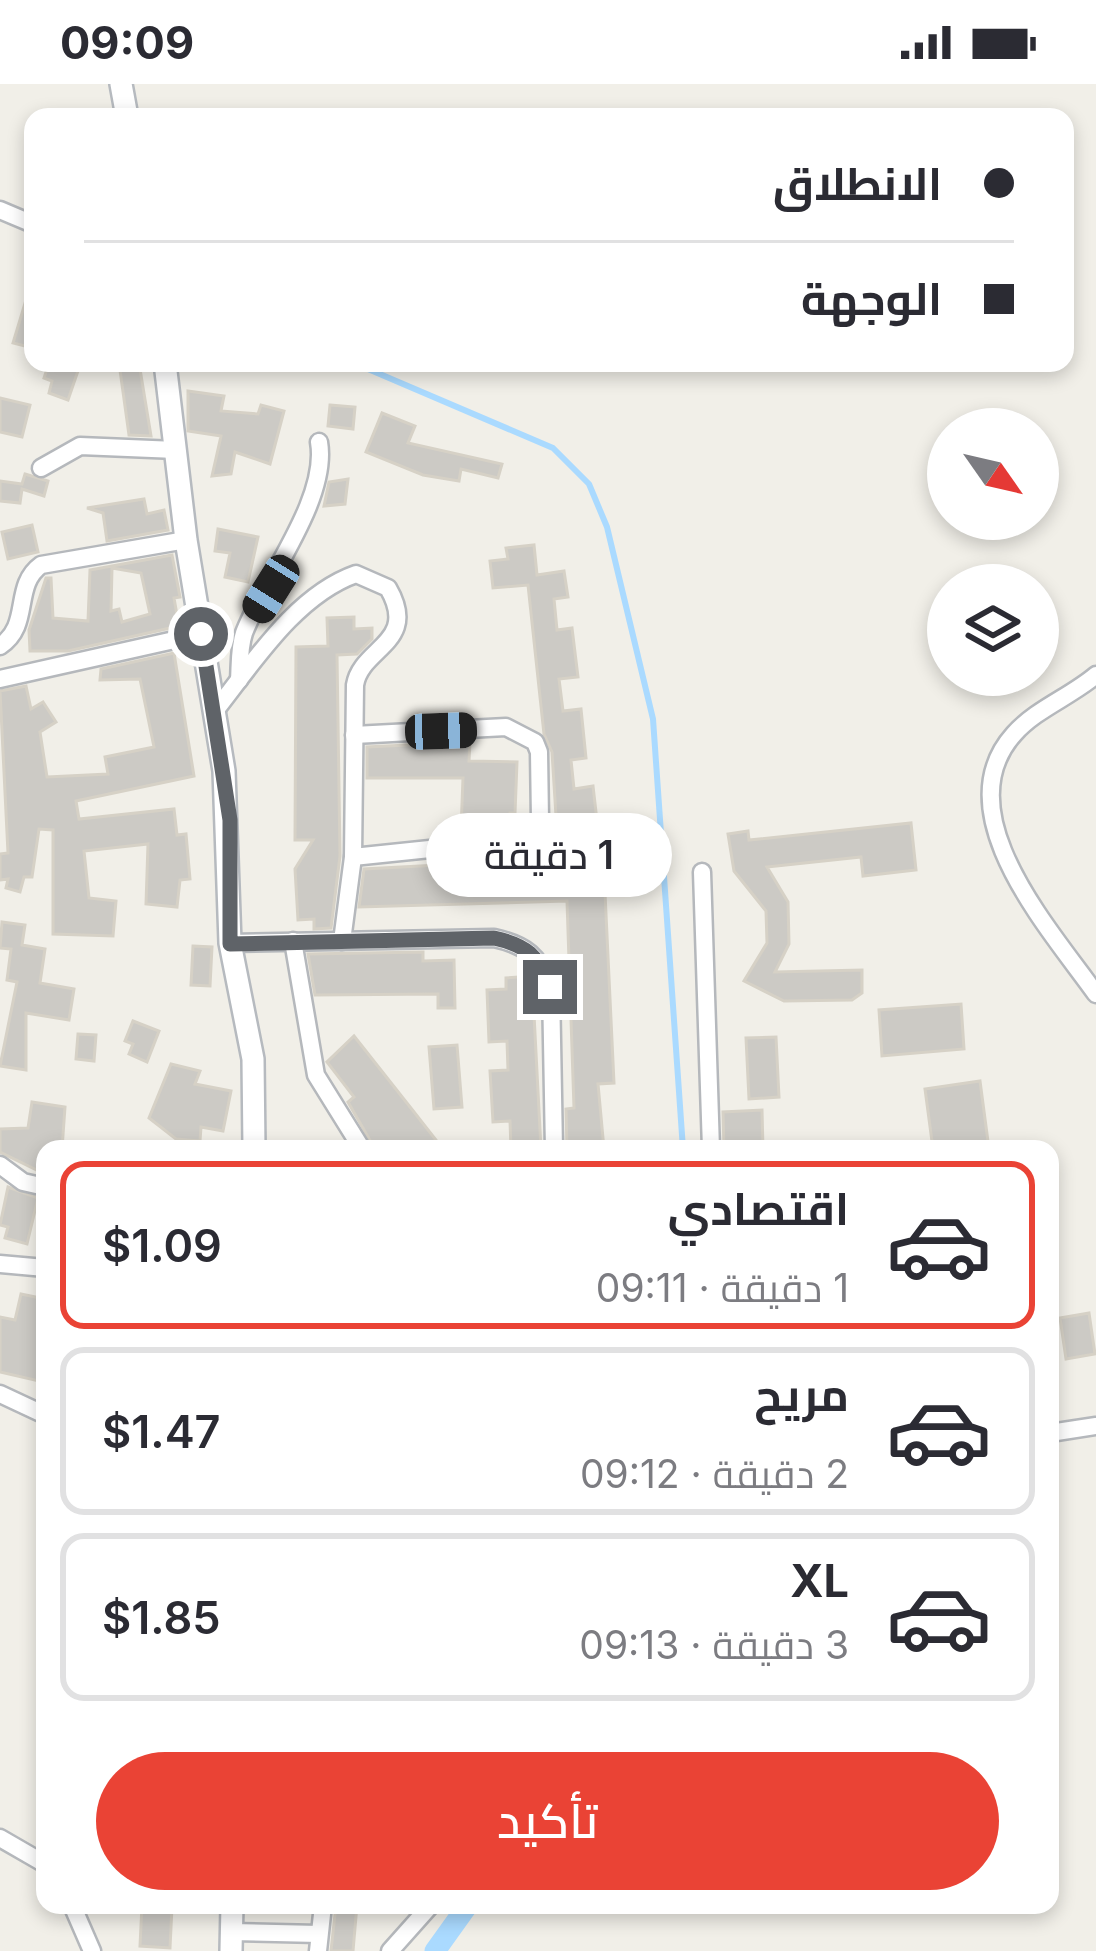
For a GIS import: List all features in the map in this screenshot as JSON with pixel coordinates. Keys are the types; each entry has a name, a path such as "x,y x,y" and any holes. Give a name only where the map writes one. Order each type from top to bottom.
{"main road":[{"path":"166,372 186,540 230,820 230,944 253,1059 254,1140"}],"street":[{"path":"239,681 244,634 271,589 319,472 319,442"},
{"path":"41,468 80,446 176,451"},
{"path":"0,646 20,626 28,577 41,565 186,540"},
{"path":"215,711 314,598 337,581 369,576 393,596 395,626 388,647 357,670 353,857 342,941"},
{"path":"0,679 201,634"},
{"path":"1096,675 1011,737 999,754 988,791 998,842 1096,994"},
{"path":"353,857 516,840 533,830 543,808 539,752 524,734 506,727 354,735"},
{"path":"702,872 711,1140"},
{"path":"230,944 494,938 520,944 533,954 550,987 554,1140"},
{"path":"293,941 316,1075 356,1140"},
{"path":"0,1165 22,1182 36,1185"},
{"path":"0,1264 36,1267"},
{"path":"0,1394 36,1411"},
{"path":"1059,1432 1096,1426"},
{"path":"0,1838 36,1859"},
{"path":"75,1914 92,1951"},
{"path":"390,1951 422,1914"},
{"path":"231,1942 318,1942"}],"building":[{"path":"24,307 24,346 13,343"},
{"path":"46,372 78,372 68,400 49,393 52,381 44,378"},
{"path":"120,372 140,372 151,436 129,435"},
{"path":"188,391 224,396 221,411 258,414 261,405 284,411 270,464 235,452 231,474 212,476 221,436 188,431"},
{"path":"0,398 30,405 22,437 0,432"},
{"path":"330,405 355,407 353,429 328,426"},
{"path":"382,413 415,426 408,443 502,464 498,478 461,469 459,481 423,475 366,452"},
{"path":"25,474 48,481 44,496 22,489 20,503 0,501 0,481 22,484"},
{"path":"348,479 345,504 324,506 329,482"},
{"path":"144,499 147,514 164,510 168,530 107,541 103,513 87,508"},
{"path":"32,525 38,552 8,559 2,532"},
{"path":"218,529 258,537 248,582 225,577 230,553 215,551"},
{"path":"534,545 537,575 564,571 568,597 554,599 557,630 572,628 578,677 559,679 563,711 581,709 586,758 571,760 574,789 593,786 599,838 584,839 586,853 573,854 574,895 605,893 614,1083 598,1084 603,1140 567,1140 566,1109 574,1108 567,901 359,907 364,869 514,861 544,886 543,865 559,864 552,752 544,734 528,585 493,588 490,561 508,559 506,548"},
{"path":"172,555 180,597 174,598 179,626 68,651 30,651 29,630 46,578 51,578 53,618 88,621 90,570","holes":["112,568 141,573 150,614 122,622 119,609 111,611"]},
{"path":"354,617 354,629 372,628 372,639 357,654 337,655 340,856 331,928 314,929 314,919 298,920 295,869 313,840 295,840 296,647 328,646 327,618"},
{"path":"174,653 194,776 76,801 79,819 174,809 177,835 186,834 190,879 180,880 177,907 146,904 148,844 84,851 89,898 116,901 113,936 53,934 53,830 39,829 32,877 24,877 20,892 6,888 8,879 0,880 0,854 8,853 0,691 26,686 31,709 43,702 56,722 40,732 47,777 108,774 105,757 154,747 140,679 100,680 101,669"},
{"path":"470,742 469,761 517,762 515,813 510,813 509,828 461,830 463,778 367,778 367,747"},
{"path":"911,823 916,870 863,876 861,857 767,867 788,902 789,944 775,972 862,970 862,993 852,1000 784,1001 744,981 767,943 766,911 734,871 728,834 748,831 749,840"},
{"path":"2,922 25,925 22,945 45,949 40,983 74,989 69,1020 26,1013 26,1070 0,1066 17,982 7,980 11,949 0,948"},
{"path":"193,946 212,947 210,986 191,985"},
{"path":"423,952 423,961 454,960 455,1008 438,1008 438,994 315,995 308,954"},
{"path":"532,976 541,1140 511,1140 510,1121 493,1122 490,1071 508,1070 507,1041 489,1042 487,990 506,989 506,978"},
{"path":"961,1004 964,1049 882,1056 879,1010"},
{"path":"133,1021 159,1031 147,1062 129,1054 133,1044 125,1041"},
{"path":"78,1034 96,1035 94,1061 76,1059"},
{"path":"354,1036 436,1140 370,1140 348,1102 354,1097 327,1062"},
{"path":"776,1037 779,1097 749,1099 746,1038"},
{"path":"457,1045 462,1107 434,1109 429,1047"},
{"path":"171,1064 200,1071 195,1084 231,1091 223,1131 201,1127 200,1140 176,1139 149,1118"},
{"path":"980,1081 988,1140 932,1140 925,1089"},
{"path":"32,1102 65,1107 63,1140 36,1140 36,1170 0,1152 0,1129 28,1128"},
{"path":"762,1110 763,1140 724,1140 723,1112"},
{"path":"8,1187 36,1197 27,1244 5,1238 8,1227 0,1225"},
{"path":"21,1294 36,1297 36,1380 0,1372 0,1317 15,1320"},
{"path":"1089,1313 1095,1354 1066,1359 1060,1318"},
{"path":"142,1914 172,1914 170,1948 140,1946"},
{"path":"335,1914 356,1914 353,1951 331,1951"}],"waterway":[{"path":"375,372 553,448 589,484 607,527 653,719 682,1140"},
{"path":"435,1951 462,1914"}],"route":[{"path":"201,634 230,820 230,944 494,938 520,944 533,954 550,987"}]}
